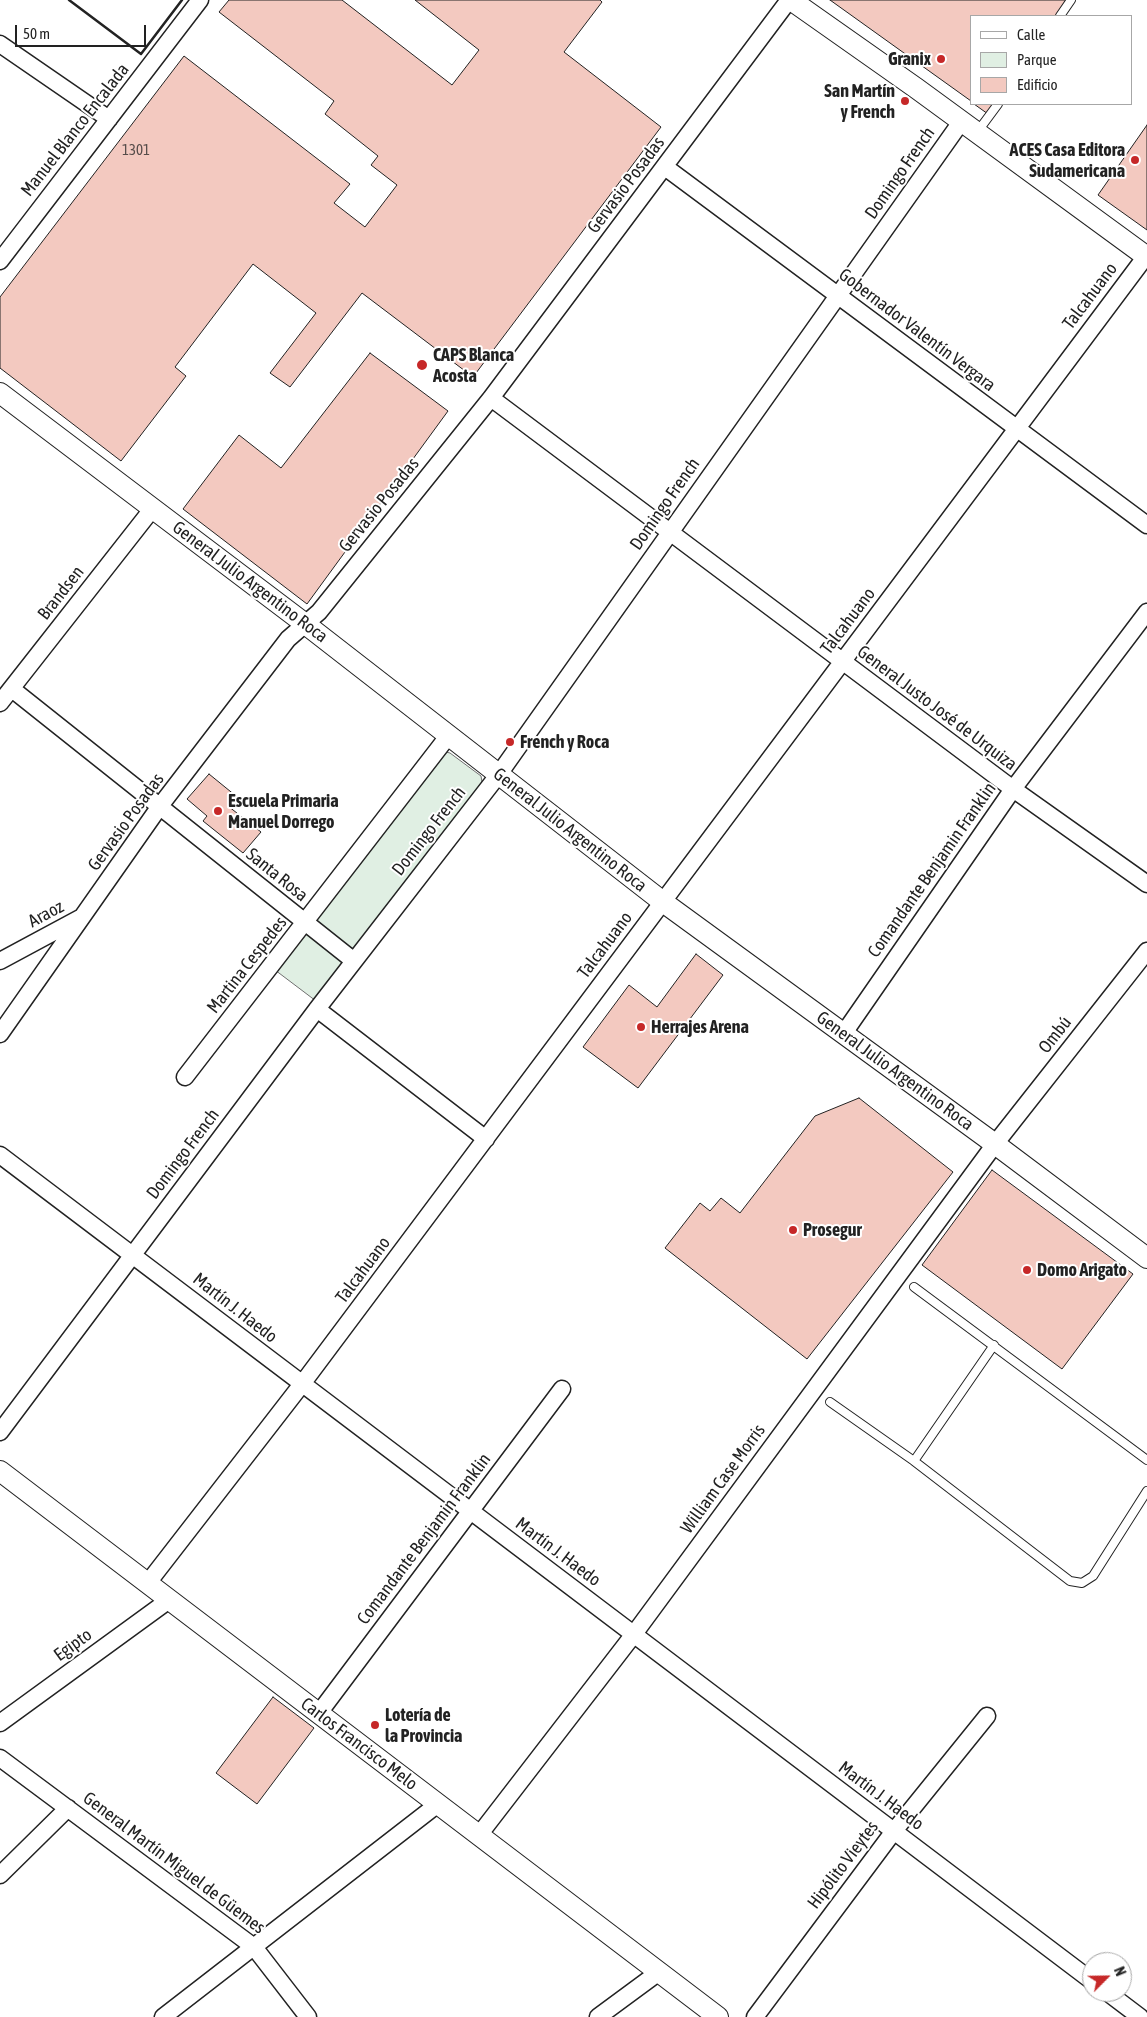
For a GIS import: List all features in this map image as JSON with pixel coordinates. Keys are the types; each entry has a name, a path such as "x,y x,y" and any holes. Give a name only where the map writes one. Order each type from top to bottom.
{"street":[{"name":"Manuel Blanco Encalada","path":"0,261 200,0"},
{"path":"790,0 1146,256"},
{"name":"Gervasio Posadas","path":"0,1034 160,806 288,639 304,623 319,612 491,398 790,0"},
{"path":"0,44 109,119"},
{"name":"Domingo French","path":"0,1432 317,1009 499,774 837,296 969,127"},
{"name":"Gobernador Valentín Vergara","path":"665,167 1147,525"},
{"name":"Talcahuano","path":"147,1584 302,1384 486,1140 1146,256"},
{"name":"General Julio Argentino Roca","path":"0,393 304,623 662,902 844,1033 1147,1258"},
{"name":"General Justo José de Urquiza","path":"491,398 1013,789 1147,884"},
{"name":"Brandsen","path":"0,703 152,508"},
{"name":"Comandante Benjamin Franklin","path":"844,1033 1013,789 1147,612"},
{"name":"Santa Rosa","path":"12,689 354,961"},
{"name":"Martina Cespedes","path":"185,1077 306,923 449,735"},
{"name":"Araoz","path":"0,961 84,916"},
{"name":"Ombú","path":"995,1144 1147,951"},
{"path":"317,1009 486,1140"},
{"name":"William Case Morris","path":"479,1835 634,1634 995,1144"},
{"name":"Martín J. Haedo","path":"0,1155 1082,1973"},
{"name":"Comandante Benjamin Franklin","path":"318,1713 562,1389"},
{"name":"Carlos Francisco Melo","path":"0,1471 718,2017"},
{"name":"Egipto","path":"0,1723 169,1600"},
{"name":"Hipólito Vieytes","path":"755,2017 894,1830 987,1716"},
{"name":"General Martín Miguel de Güemes","path":"0,1758 254,1947 308,2017"},
{"path":"163,2017 438,1804"},
{"path":"0,1875 68,1808"},
{"path":"598,2017 659,1972"},
{"path":"1120,2002 1140,2017"}],"lane":[{"path":"1061,15 1072,0"},
{"path":"969,127 997,105"},
{"path":"914,1287 1147,1460"},
{"path":"914,1461 994,1345"},
{"path":"830,1402 914,1461 1070,1581 1082,1583 1093,1576 1147,1490"}],"green space":[{"path":"442,751 450,753 481,776 482,782 355,949 349,950 316,924 316,917"},
{"path":"308,932 343,959 343,965 316,1001 275,970 302,935"}],"building":[{"path":"229,0 342,0 452,85 479,50 415,0 600,0 602,2 564,52 661,127 473,377 362,293 290,387 270,373 316,313 253,264 175,367 186,376 121,461 0,368 0,297 184,56 350,184 334,203 365,227 397,185 371,165 378,156 325,114 334,101 219,12"},
{"name":"Granix","path":"830,0 1069,0 1058,15 970,15 970,100"},
{"path":"975,105 994,105 988,114"},
{"name":"ACES Casa Editora Sudamericana","path":"1147,125 1147,230 1098,195"},
{"path":"370,353 448,411 307,604 183,509 239,435 281,468"},
{"name":"Escuela Primaria Manuel Dorrego","path":"209,774 236,796 228,806 261,832 243,853 203,821 207,816 187,799"},
{"name":"Herrajes Arena","path":"696,954 723,975 638,1088 583,1047 629,985 657,1007"},
{"name":"Prosegur","path":"859,1098 953,1172 807,1359 665,1248 700,1203 710,1211 721,1198 740,1213 815,1116"},
{"name":"Domo Arigato","path":"992,1170 1133,1274 1062,1369 922,1265"},
{"path":"273,1697 314,1728 257,1804 216,1773"}],"wall":[{"path":"69,0 141,54 182,0"}],"place":[{"name":"Granix","path":"941,59"},
{"name":"San Martín y French","path":"905,101"},
{"name":"ACES Casa Editora Sudamericana","path":"1135,160"},
{"name":"CAPS Blanca Acosta","path":"422,365"},
{"name":"French y Roca","path":"510,742"},
{"name":"Escuela Primaria Manuel Dorrego","path":"218,811"},
{"name":"Herrajes Arena","path":"641,1027"},
{"name":"Prosegur","path":"793,1230"},
{"name":"Domo Arigato","path":"1027,1270"},
{"name":"Lotería de la Provincia","path":"375,1725"}]}
